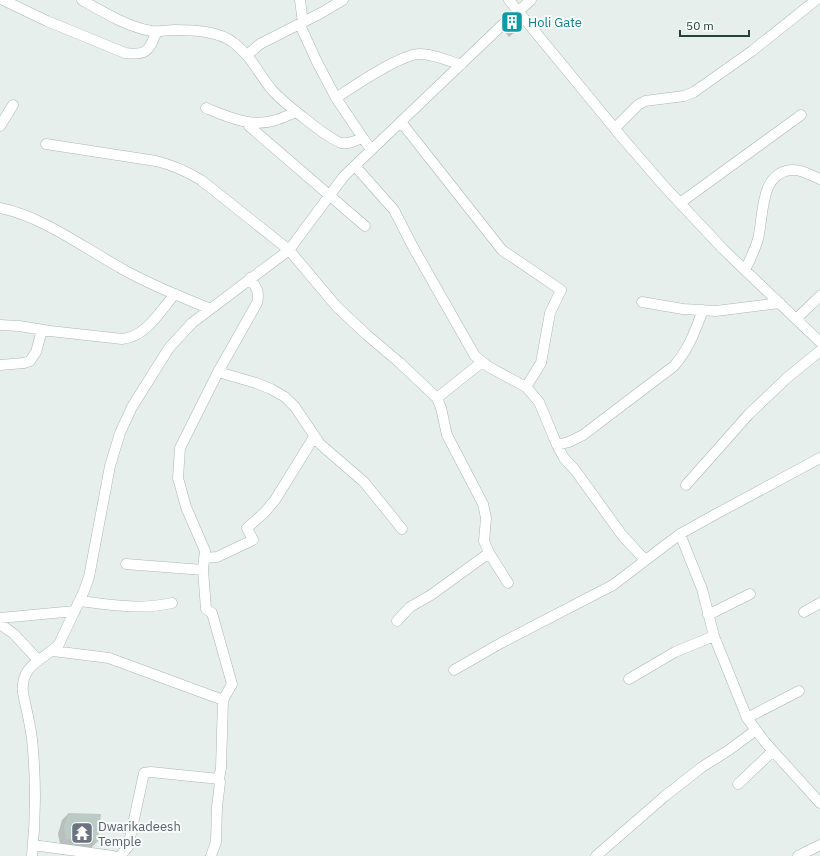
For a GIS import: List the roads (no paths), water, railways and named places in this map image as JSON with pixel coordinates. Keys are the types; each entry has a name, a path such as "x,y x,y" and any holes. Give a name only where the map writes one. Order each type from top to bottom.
{"street":[{"path":"3,0 47,21 125,53 135,54 145,52 150,47 157,31"},
{"path":"82,0 116,18 141,28 157,31 177,30 204,32 222,36 232,41 247,55 271,89 284,102 338,142 350,143 362,138"},
{"path":"300,0 301,24 317,62 336,98 371,150"},
{"path":"247,55 260,44 301,24 343,0"},
{"path":"508,0 625,141 680,204 723,249 820,342"},
{"path":"32,856 36,817 35,777 32,737 22,686 24,677 38,660 53,651 63,638 89,577 110,466 120,434 132,407 169,348 192,323 289,250 344,176 531,0"},
{"path":"615,128 638,105 645,101 684,96 694,92 752,51 816,0"},
{"path":"336,98 378,71 408,56 417,54 429,55 461,65"},
{"path":"0,126 13,105"},
{"path":"206,108 235,119 249,122 275,120 297,112"},
{"path":"680,204 801,115"},
{"path":"401,122 502,250 561,290 550,313 541,363 526,387"},
{"path":"249,126 365,226"},
{"path":"46,144 172,164 201,180 289,250 337,307 437,398 447,434 483,504 486,518 484,541 489,553 508,583"},
{"path":"355,166 394,210 413,247 475,356 482,362 526,387 539,402 564,458 575,470 622,535 644,560"},
{"path":"745,270 750,261 758,238 766,192 770,182 781,174 794,170 820,179"},
{"path":"0,208 16,211 56,230 121,268 210,309"},
{"path":"212,856 216,842 217,807 221,768 223,700 232,684 212,613 206,609 203,570 205,551 186,507 178,478 180,448 218,372 257,303 259,296 258,289 250,278"},
{"path":"0,325 122,339 130,338 148,326 175,294"},
{"path":"796,319 820,296"},
{"path":"642,302 683,309 716,311 780,303"},
{"path":"557,445 569,442 583,434 674,366 689,346 703,310"},
{"path":"0,365 30,361 36,352 42,330"},
{"path":"686,485 749,414 788,377 820,351"},
{"path":"437,398 482,362"},
{"path":"218,372 256,383 285,397 295,408 320,444 364,482 402,529"},
{"path":"204,558 218,557 253,540 248,528 275,500 314,437"},
{"path":"454,670 501,643 613,585 680,534 820,458"},
{"path":"680,534 702,589 714,636 747,718 773,751 818,797"},
{"path":"397,621 410,607 431,595 489,553"},
{"path":"126,564 203,570"},
{"path":"708,615 750,594"},
{"path":"0,618 77,606 128,607 157,606 172,603"},
{"path":"804,612 820,603"},
{"path":"0,624 14,634 38,660"},
{"path":"629,679 675,652 714,636"},
{"path":"53,651 109,658 223,700"},
{"path":"747,718 799,691"},
{"path":"596,856 702,766 729,750 756,730"},
{"path":"738,784 773,751"},
{"path":"120,856 128,847 144,773 151,772 219,779"},
{"path":"33,845 113,856"},
{"path":"798,856 820,846"}],"place":[{"name":"Holi Gate","path":"512,22"},
{"name":"Dwarikadeesh Temple","path":"82,833"}]}
